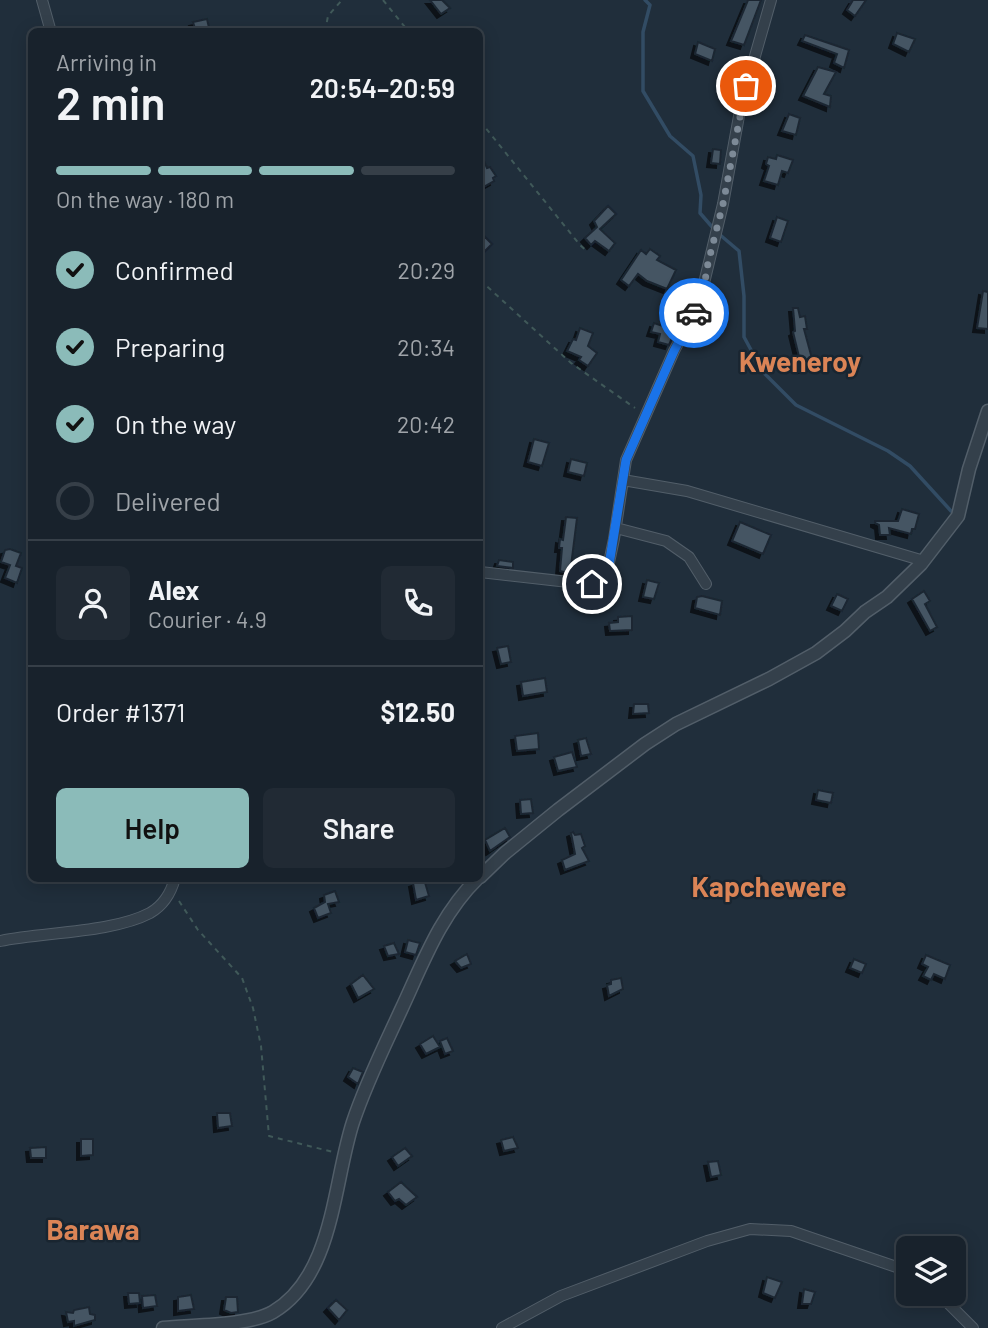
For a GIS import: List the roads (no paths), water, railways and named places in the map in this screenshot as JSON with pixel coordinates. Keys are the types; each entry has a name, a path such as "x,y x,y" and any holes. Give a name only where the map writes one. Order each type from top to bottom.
{"street":[{"path":"43,0 50,28"},
{"path":"483,572 604,586 626,460 674,351 699,304 741,105 772,0"},
{"path":"483,875 547,819 634,751 676,723 769,679 816,653 845,631 864,612 887,597 923,561 958,516 969,469 988,411"},
{"path":"623,480 687,491 923,561"},
{"path":"616,528 666,541 689,557 706,584"},
{"path":"0,941 133,920 151,912 164,902 174,882"},
{"path":"163,1328 253,1320 272,1312 293,1296 316,1263 359,1102 439,929 464,885"},
{"path":"502,1328 561,1296 707,1241 750,1229 791,1231 896,1267"},
{"path":"951,1306 973,1328"}],"waterway":[{"path":"645,0 650,5 643,32 643,91 670,136 693,156 701,195 700,213 713,228"},
{"path":"719,234 739,251 744,296 744,337 763,372 796,405 888,451 910,466 951,511"}],"district":[{"name":"Kweneroy","path":"800,361"},
{"name":"Kapchewere","path":"769,886"},
{"name":"Barawa","path":"93,1229"}]}
